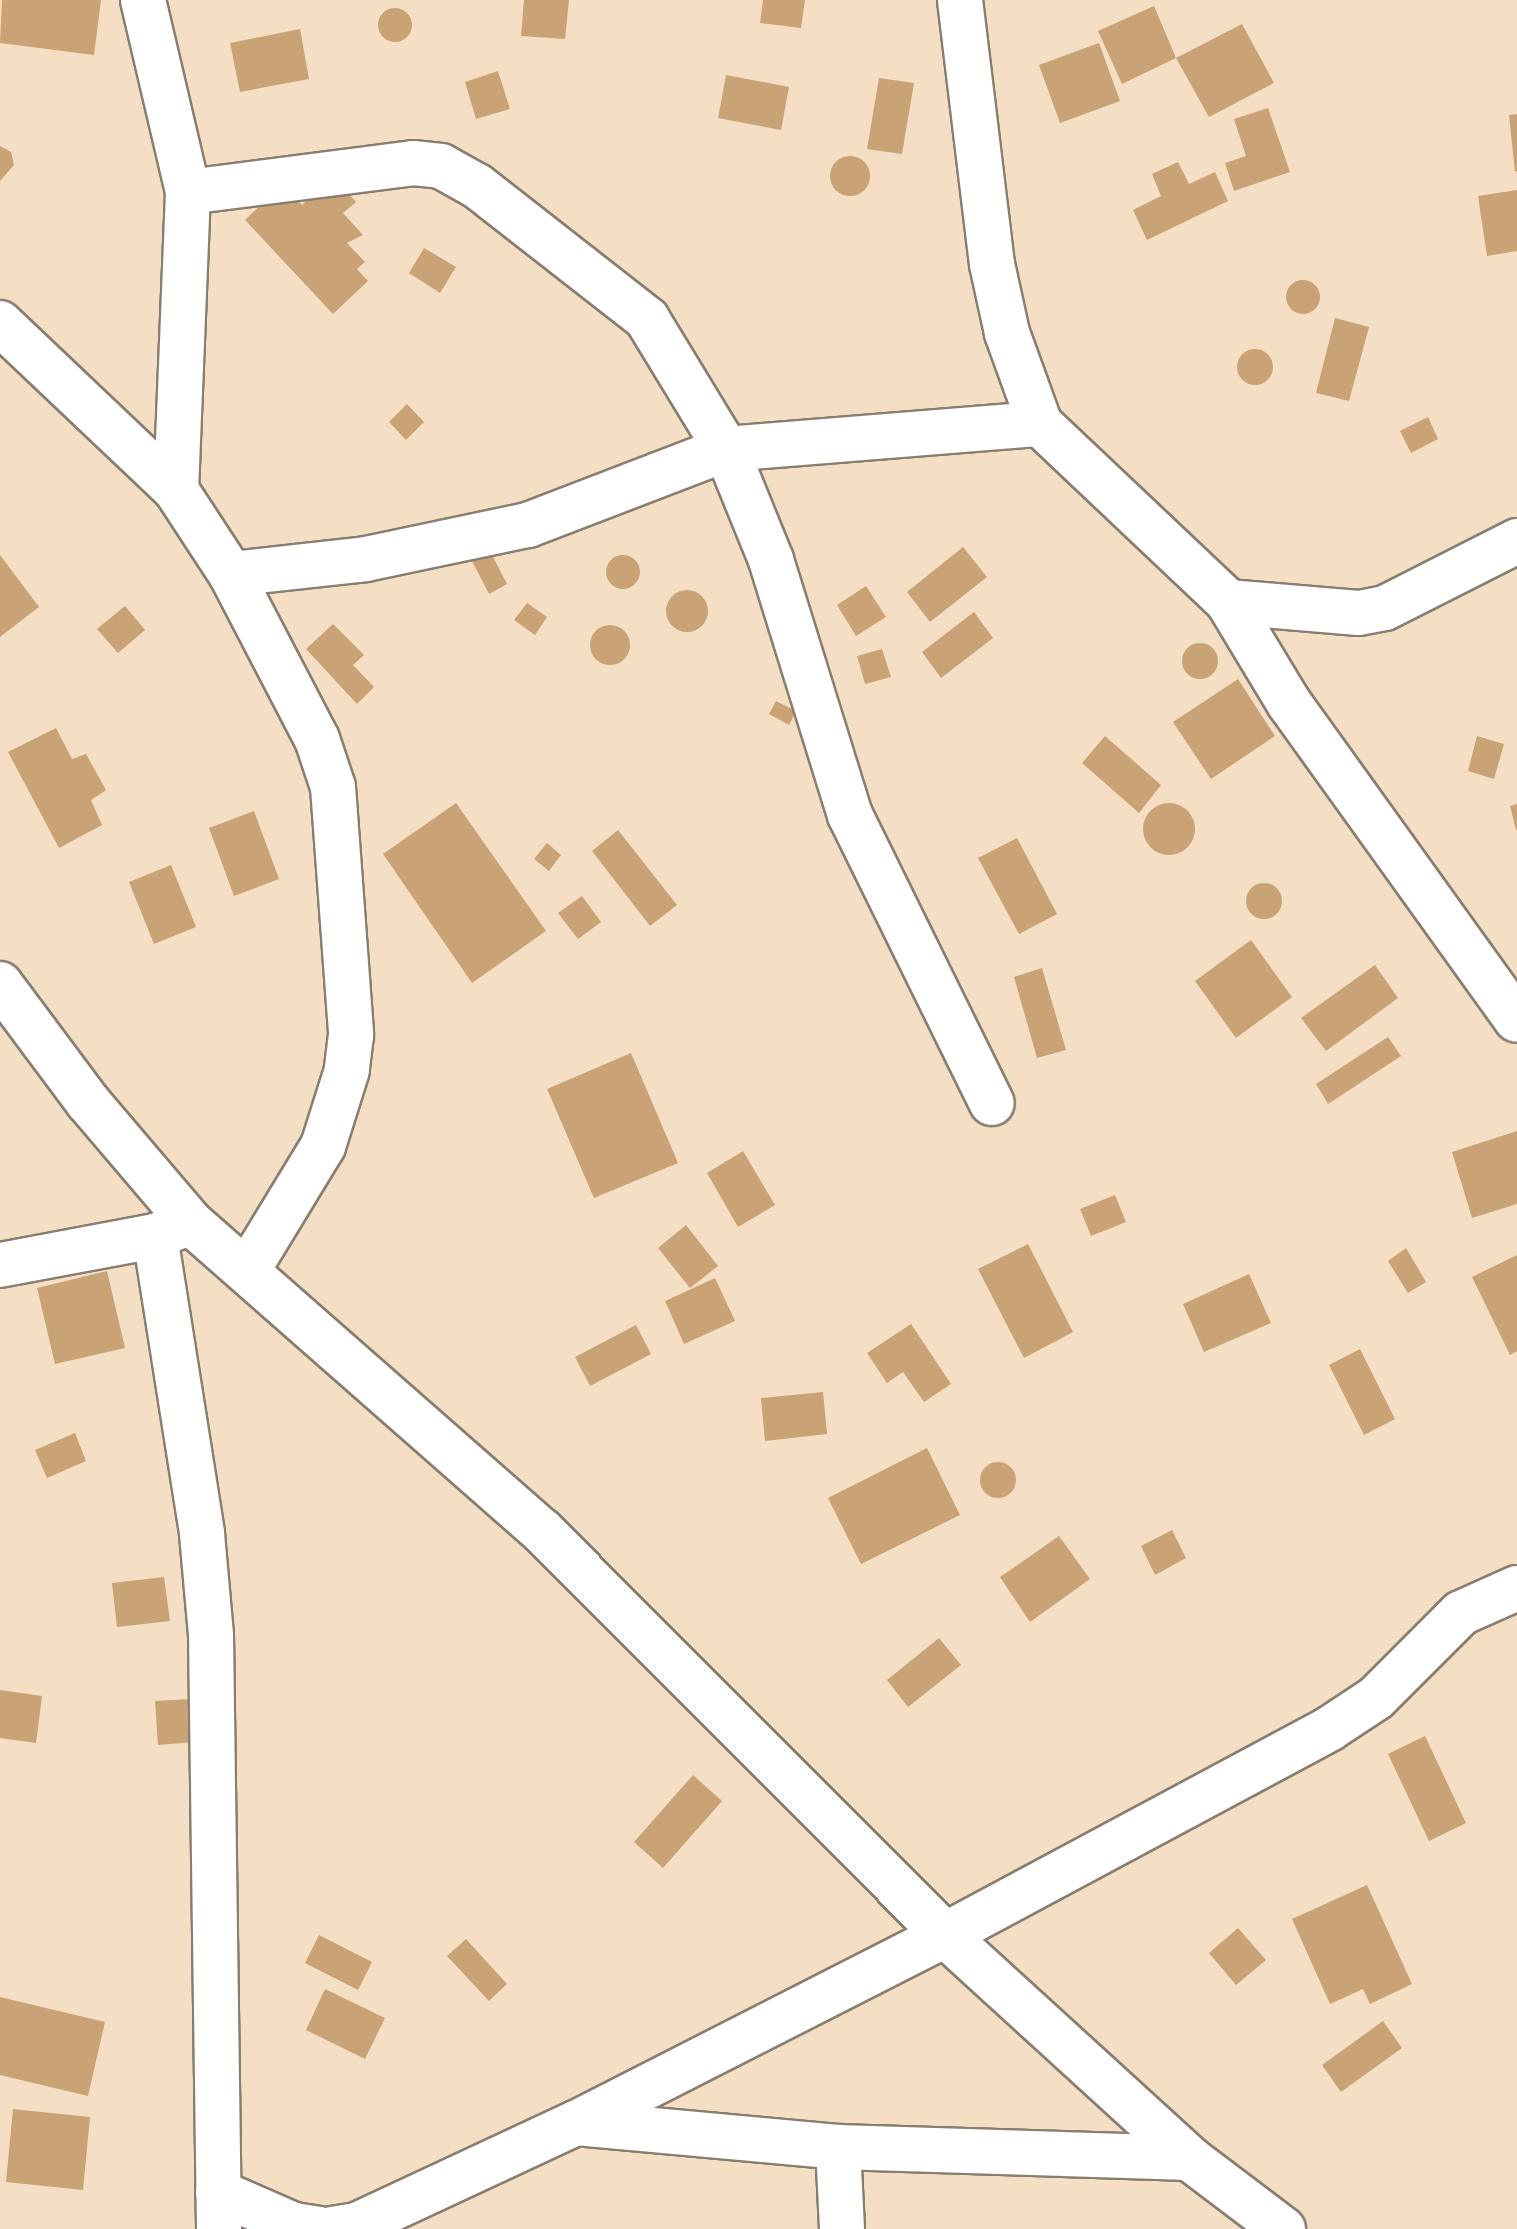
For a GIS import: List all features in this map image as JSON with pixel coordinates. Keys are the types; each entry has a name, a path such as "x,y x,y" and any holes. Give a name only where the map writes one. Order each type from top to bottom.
{"street":[{"path":"143,0 188,192 176,490"},
{"path":"934,0 962,19 992,264 1007,333 1040,424 1228,602 1289,703 1517,1020"},
{"path":"188,192 413,163 441,166 477,186 647,319 726,449 771,560 850,815 992,1103"},
{"path":"0,323 176,490 231,574 317,739 333,787 351,1035 338,1109 323,1146 247,1271"},
{"path":"231,574 366,559 528,525 726,449 1040,424"},
{"path":"1228,602 1359,613 1385,608 1517,541"},
{"path":"0,984 88,1102 173,1229 247,1271 542,1531 945,1935 1189,2158 1283,2229"},
{"path":"0,1265 173,1229"},
{"path":"173,1229 211,1635 219,2210 320,2229"},
{"path":"332,2229 357,2225 576,2123 945,1935 1329,1729 1376,1698 1461,1613 1517,1588"},
{"path":"576,2123 838,2147 1189,2158"},
{"path":"838,2147 842,2229"}],"building":[{"path":"2,0 101,0 94,55 0,43"},
{"path":"524,0 569,0 565,39 521,36"},
{"path":"763,0 805,0 801,28 760,23"},
{"path":"1154,6 1176,58 1122,84 1098,31"},
{"path":"395,8 407,13 412,25 407,37 395,42 383,37 378,25 383,13"},
{"path":"1242,24 1274,83 1209,117 1176,58"},
{"path":"300,29 309,79 240,92 230,43"},
{"path":"1099,43 1120,101 1060,123 1039,65"},
{"path":"498,71 510,109 476,119 465,82"},
{"path":"726,75 789,87 781,130 718,118"},
{"path":"879,78 914,83 902,154 867,149"},
{"path":"1268,108 1290,172 1234,191 1225,163 1246,156 1234,119"},
{"path":"1517,114 1517,171 1515,172 1509,115"},
{"path":"0,146 11,152 14,165 0,181"},
{"path":"850,156 864,162 870,176 864,190 850,196 836,190 830,176 836,162"},
{"path":"1178,162 1189,184 1215,172 1228,201 1147,240 1133,210 1161,196 1152,174"},
{"path":"332,176 356,202 343,213 363,235 347,243 365,262 357,269 368,281 333,314 245,220 283,184 302,205"},
{"path":"1517,190 1517,251 1487,256 1478,196"},
{"path":"424,248 456,267 440,293 409,273"},
{"path":"1303,280 1315,285 1320,297 1315,309 1303,314 1291,309 1286,297 1291,285"},
{"path":"1335,318 1369,327 1349,401 1316,393"},
{"path":"1255,349 1267,355 1273,367 1267,379 1255,385 1243,379 1237,367 1243,355"},
{"path":"407,404 424,422 406,440 389,422"},
{"path":"1428,417 1438,439 1411,453 1400,431"},
{"path":"963,547 987,577 930,622 907,592"},
{"path":"489,549 507,584 489,594 471,559"},
{"path":"0,555 39,607 0,637"},
{"path":"623,555 635,560 640,572 635,584 623,589 611,584 606,572 611,560"},
{"path":"866,586 886,617 856,636 837,605"},
{"path":"687,590 702,596 708,611 702,626 687,632 672,626 666,611 672,596"},
{"path":"527,603 547,617 535,635 514,620"},
{"path":"125,606 145,630 118,653 97,629"},
{"path":"974,612 993,638 941,678 922,652"},
{"path":"333,624 364,655 353,665 374,687 357,704 306,649"},
{"path":"610,625 624,631 630,645 624,659 610,665 596,659 590,645 596,631"},
{"path":"1200,643 1213,648 1218,661 1213,674 1200,679 1187,674 1182,661 1187,648"},
{"path":"882,649 891,677 865,684 857,656"},
{"path":"1238,679 1275,736 1211,779 1173,722"},
{"path":"776,701 796,711 789,725 769,714"},
{"path":"56,728 72,759 86,754 106,790 91,800 102,825 59,848 8,752"},
{"path":"1105,736 1161,785 1139,813 1082,763"},
{"path":"1477,736 1504,744 1494,779 1468,771"},
{"path":"456,803 546,931 472,983 383,854"},
{"path":"1169,803 1188,810 1195,829 1188,848 1169,855 1150,848 1143,829 1150,810"},
{"path":"1517,804 1517,830 1516,830 1510,806"},
{"path":"254,811 279,879 234,896 209,828"},
{"path":"618,830 677,905 650,926 592,851"},
{"path":"1017,838 1057,914 1019,934 978,858"},
{"path":"547,843 561,855 549,871 534,859"},
{"path":"171,865 196,927 154,944 129,882"},
{"path":"1264,883 1277,888 1282,901 1277,914 1264,919 1251,914 1246,901 1251,888"},
{"path":"582,896 601,922 578,939 558,913"},
{"path":"1251,940 1292,997 1236,1038 1195,981"},
{"path":"1375,965 1398,998 1326,1051 1301,1018"},
{"path":"1042,968 1066,1050 1037,1058 1014,977"},
{"path":"1388,1037 1401,1056 1328,1104 1316,1084"},
{"path":"631,1053 678,1163 594,1198 547,1089"},
{"path":"1517,1131 1517,1204 1472,1218 1452,1152"},
{"path":"743,1151 775,1205 738,1227 707,1173"},
{"path":"1115,1195 1126,1222 1091,1236 1080,1209"},
{"path":"686,1225 718,1266 690,1288 658,1248"},
{"path":"1028,1244 1073,1332 1024,1358 978,1269"},
{"path":"1406,1248 1426,1282 1408,1293 1388,1261"},
{"path":"1517,1255 1517,1351 1510,1355 1472,1277"},
{"path":"107,1271 125,1348 55,1364 37,1288"},
{"path":"1249,1274 1271,1323 1204,1352 1183,1304"},
{"path":"715,1278 735,1321 684,1344 665,1301"},
{"path":"911,1324 951,1384 924,1402 903,1372 887,1383 867,1353"},
{"path":"636,1325 651,1354 590,1386 575,1357"},
{"path":"1360,1349 1395,1419 1364,1435 1329,1365"},
{"path":"823,1392 827,1434 765,1441 761,1398"},
{"path":"75,1433 86,1461 47,1478 35,1450"},
{"path":"927,1448 960,1515 861,1564 828,1498"},
{"path":"998,1462 1011,1467 1016,1480 1011,1493 998,1498 985,1493 980,1480 985,1467"},
{"path":"1172,1530 1186,1558 1155,1575 1141,1546"},
{"path":"1059,1536 1090,1579 1030,1622 1000,1577"},
{"path":"164,1577 170,1621 117,1627 112,1583"},
{"path":"939,1638 961,1665 908,1707 887,1680"},
{"path":"0,1690 42,1696 36,1743 0,1738"},
{"path":"192,1699 195,1742 158,1745 155,1701"},
{"path":"1425,1736 1466,1823 1429,1841 1388,1754"},
{"path":"693,1775 722,1801 663,1868 634,1842"},
{"path":"1367,1885 1412,1984 1370,2004 1363,1989 1330,2004 1292,1919"},
{"path":"1238,1928 1266,1960 1236,1985 1209,1953"},
{"path":"319,1935 372,1962 358,1990 305,1963"},
{"path":"466,1939 507,1984 489,2001 447,1956"},
{"path":"325,1989 385,2018 365,2059 306,2030"},
{"path":"0,1997 105,2022 88,2096 0,2075"},
{"path":"1383,2021 1402,2048 1341,2092 1322,2065"},
{"path":"13,2109 90,2117 83,2190 6,2182"}]}
